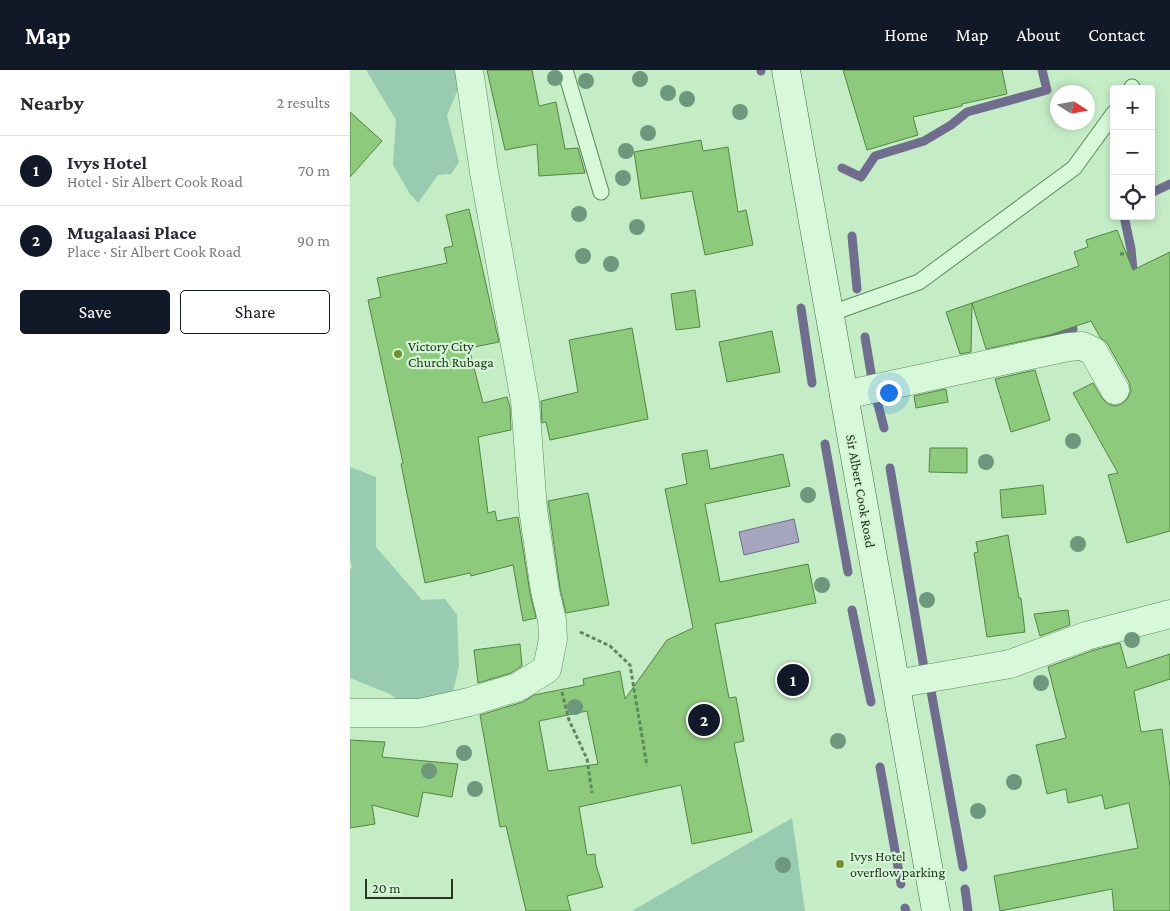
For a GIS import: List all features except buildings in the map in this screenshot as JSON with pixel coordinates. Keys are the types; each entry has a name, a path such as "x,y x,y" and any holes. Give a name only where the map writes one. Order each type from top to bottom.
{"street":[{"path":"350,714 420,713 469,702 518,687 547,669 553,640 552,620 545,591 533,509 525,401 484,172 469,70"},
{"name":"Sir Albert Cook Road","path":"786,70 936,911"},
{"path":"844,396 1068,347 1082,346 1093,351 1115,390"},
{"path":"896,684 1010,664 1086,636 1170,614"}],"lane":[{"path":"564,70 601,192"},
{"path":"830,314 920,282 1074,168 1110,118"}],"path":[{"path":"1120,254 1132,254"},
{"path":"552,620 610,646 630,665 647,766"},
{"path":"547,669 560,684 569,720 587,759 592,793"}],"green space":[{"path":"366,70 462,70 464,74 447,116 459,162 451,174 438,175 418,203 410,194 393,165 396,120"},
{"path":"350,467 376,477 376,547 422,600 445,599 457,615 459,666 449,711 424,724 390,694 350,678 350,570 352,567 350,560"},
{"path":"792,818 805,911 632,911"}],"water":[{"path":"794,519 799,542 744,555 739,532"}],"waterway":[{"path":"842,168 861,177 875,156 924,141 951,125 967,112 1047,90 1042,70"},
{"path":"1155,191 1170,184"},
{"path":"1125,220 1133,270 1137,280"},
{"path":"852,236 857,289"},
{"path":"801,308 812,383"},
{"path":"1044,339 1073,329 1069,318"},
{"path":"865,337 873,385 884,428"},
{"path":"825,444 848,572"},
{"path":"890,468 924,668"},
{"path":"852,610 871,702"},
{"path":"931,691 963,867"},
{"path":"880,767 901,884"},
{"path":"965,889 968,911"}],"place":[{"name":"Victory City Church Rubaga","path":"398,354"},
{"name":"Ivys Hotel","path":"793,680"},
{"name":"Mugalaasi Place","path":"704,720"},
{"name":"Ivys Hotel overflow parking","path":"840,864"}]}
